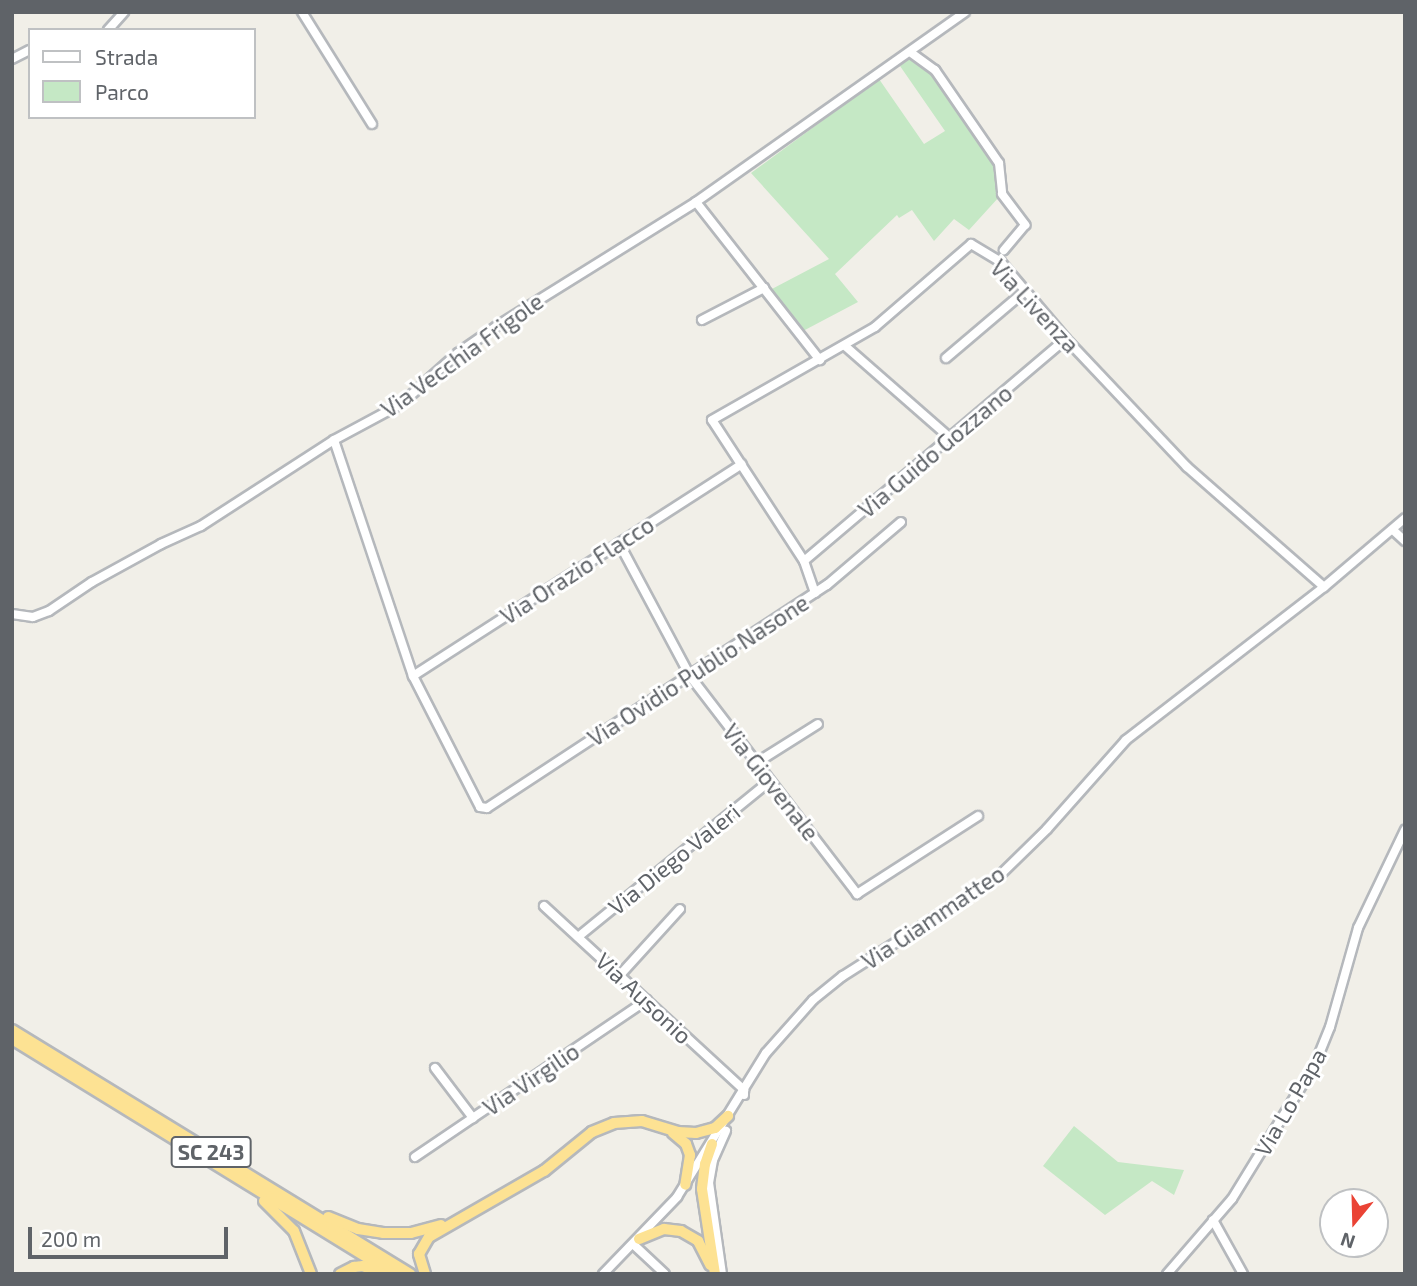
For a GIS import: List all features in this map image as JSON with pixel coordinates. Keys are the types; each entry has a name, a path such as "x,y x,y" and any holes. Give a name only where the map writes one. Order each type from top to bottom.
{"highway":[{"name":"SC 243","path":"12,1030 410,1274"},
{"name":"SC 243","path":"12,1039 394,1274"},
{"path":"425,1274 419,1258 429,1237 531,1179 599,1129 623,1121 696,1133 715,1128 728,1116"},
{"path":"659,1125 678,1136 689,1149 691,1162 685,1185"},
{"path":"712,1144 705,1164 702,1189 713,1274"},
{"path":"224,1169 285,1219 298,1240 311,1274"},
{"path":"273,1190 286,1192 341,1223 375,1232 411,1233 457,1220"},
{"path":"636,1242 664,1229 688,1234 706,1252 713,1274"},
{"path":"340,1274 363,1266 383,1274"}],"street":[{"path":"110,28 124,12"},
{"path":"302,12 372,124"},
{"name":"Via Vecchia Frigole","path":"12,614 33,617 50,611 92,582 201,526 334,440 401,404 458,353 696,202 965,12"},
{"path":"12,59 28,51"},
{"path":"910,51 935,71 999,163 1002,194 1025,225 1004,250"},
{"path":"696,202 820,360"},
{"name":"Via Livenza","path":"741,464 712,420 875,327 971,244 1001,262 1066,339 1187,467 1324,587"},
{"path":"702,320 764,288"},
{"path":"946,358 1025,291"},
{"name":"Via Guido Gozzano","path":"804,561 1066,339"},
{"path":"845,346 950,438"},
{"path":"334,440 413,676"},
{"path":"741,464 804,561 814,593"},
{"name":"Via Orazio Flacco","path":"413,676 741,464"},
{"name":"Via Giammatteo","path":"603,1274 636,1242 685,1185 776,1039 813,1000 843,976 997,878 1047,829 1126,740 1324,587 1405,518"},
{"name":"Via Ovidio Publio Nasone","path":"413,676 480,807 487,808 814,593 901,522"},
{"path":"1393,530 1405,541"},
{"name":"Via Giovenale","path":"620,544 690,676 857,894 978,816"},
{"path":"756,763 818,724"},
{"name":"Via Diego Valeri","path":"578,937 770,781"},
{"name":"Via Lo Papa","path":"1167,1274 1246,1178 1323,1047 1358,928 1405,830"},
{"name":"Via Ausonio","path":"544,906 744,1090"},
{"path":"620,975 680,909"},
{"name":"Via Virgilio","path":"415,1157 647,1000"},
{"path":"435,1068 473,1118"},
{"path":"722,1274 709,1183 718,1148 743,1102 744,1090"},
{"path":"1213,1220 1244,1274"},
{"path":"636,1242 665,1274"}],"green space":[{"path":"910,57 927,68 993,163 999,197 969,230 954,219 934,241 912,210 899,218 897,215 835,274 858,302 803,331 770,290 829,259 751,173 879,79 924,144 945,131 900,66"},
{"path":"1074,1126 1118,1162 1184,1170 1174,1195 1152,1181 1105,1215 1043,1166"}]}
